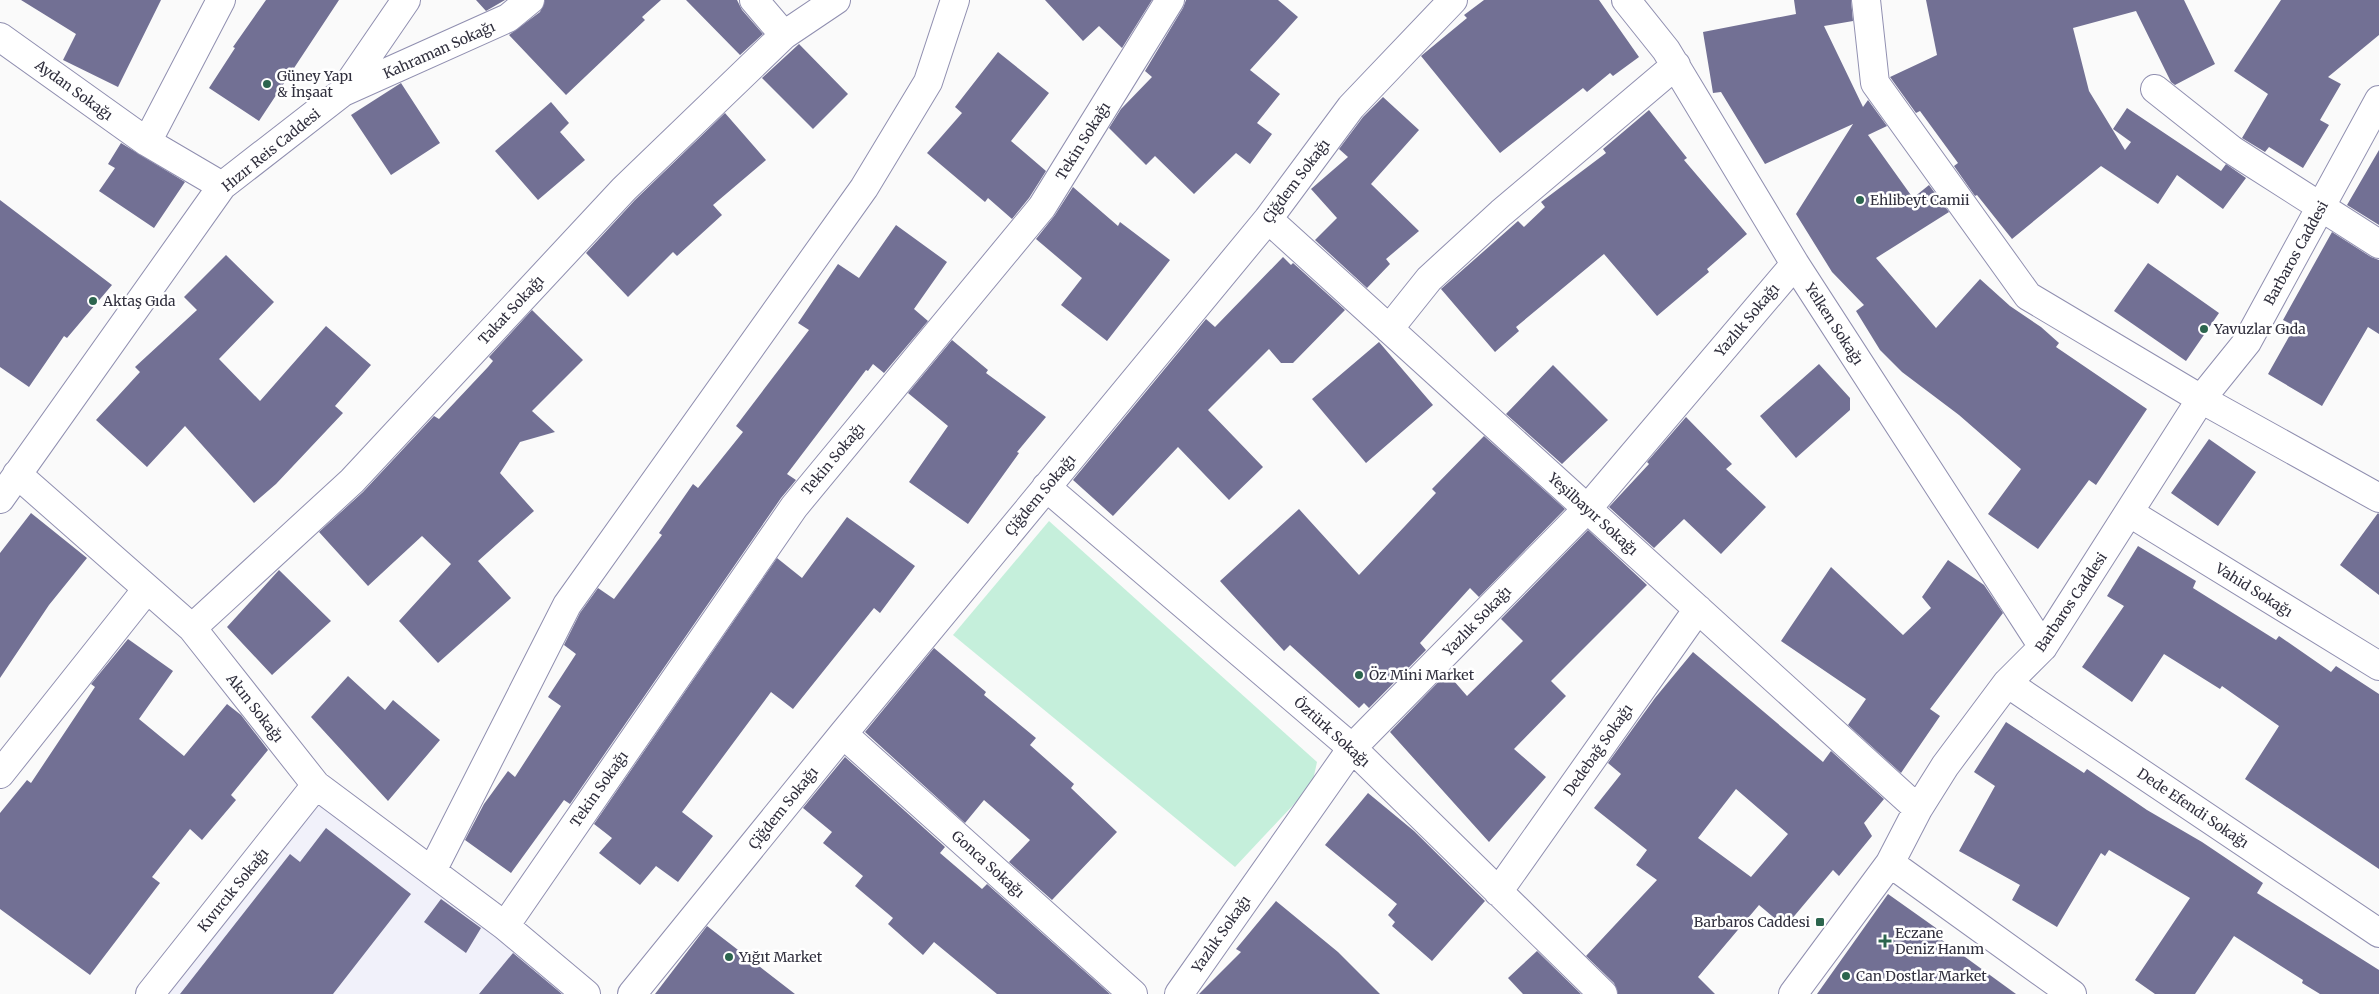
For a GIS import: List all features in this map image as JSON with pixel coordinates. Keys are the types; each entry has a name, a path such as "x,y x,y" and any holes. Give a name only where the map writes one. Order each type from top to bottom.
{"street":[{"path":"147,142 221,0"},
{"name":"Hızır Reis Caddesi","path":"0,500 222,186 343,92 406,0"},
{"name":"Kahraman Sokağı","path":"343,92 508,18 530,0"},
{"path":"754,0 784,35"},
{"name":"Takat Sokağı","path":"192,628 352,481 624,189 784,35 836,0"},
{"path":"432,871 567,605 864,188 928,82 955,0"},
{"name":"Tekin Sokağı","path":"505,926 794,507 1042,207 1170,0"},
{"name":"Çiğdem Sokağı","path":"632,994 843,734 1268,219 1350,107 1453,0"},
{"name":"Yelken Sokağı","path":"1626,0 1676,65 1795,264 2043,647"},
{"path":"1866,0 1875,83 2028,296 2201,399 2379,498"},
{"name":"Aydan Sokağı","path":"0,37 147,142 222,186"},
{"path":"1389,329 1429,280 1501,213 1676,65"},
{"path":"2155,89 2232,150 2379,244"},
{"name":"Barbaros Caddesi","path":"1794,994 1890,863 1918,809 1945,766 2007,683 2043,647 2201,399 2248,342 2379,100"},
{"name":"Yeşilbayır Sokağı","path":"1268,219 1918,809"},
{"name":"Yazlık Sokağı","path":"1179,994 1352,748 1587,509 1795,264"},
{"name":"Akın Sokağı","path":"17,474 192,628 316,785 505,926 586,994"},
{"name":"Öztürk Sokağı","path":"1046,488 1352,748 1603,994"},
{"name":"Vahid Sokağı","path":"2130,512 2379,666"},
{"path":"0,774 147,589"},
{"name":"Dedebağ Sokağı","path":"1498,892 1698,609"},
{"name":"Dede Efendi Sokağı","path":"2007,683 2379,933"},
{"name":"Gonca Sokağı","path":"843,734 1132,994"},
{"name":"Kıvırcık Sokağı","path":"150,994 316,785"},
{"path":"1890,863 2072,994"}],"shaded area":[{"path":"316,802 471,908 574,994 165,994"}],"green space":[{"path":"1049,521 1317,762 1312,785 1235,867 953,635"}],"building":[{"path":"21,0 161,0 118,87 63,60 76,34"},
{"path":"266,0 339,0 259,121 209,88 235,48 233,47"},
{"path":"476,0 505,0 486,11"},
{"path":"545,0 661,0 642,17 645,20 566,95 509,35 540,12"},
{"path":"686,0 737,0 742,10 763,34 740,55"},
{"path":"1045,0 1152,0 1122,48 1099,26 1083,41"},
{"path":"1186,0 1278,0 1298,17 1250,70 1280,94 1257,123 1272,134 1250,164 1236,153 1194,194 1155,156 1146,165 1109,128 1121,109 1152,77 1145,71"},
{"path":"1484,0 1599,0 1639,57 1613,76 1610,73 1587,92 1583,88 1500,153 1421,56 1467,18 1464,15"},
{"path":"1794,0 1851,0 1853,21 1824,26 1863,107 1868,100 1887,126 1868,135 1913,198 1929,185 1949,212 1876,258 1936,328 1980,279 2010,306 2041,327 2059,343 2056,347 2147,409 2096,485 2089,480 2038,549 1988,514 2021,469 1959,415 1902,372 1880,350 1856,311 1864,305 1832,272 1796,214 1853,124 1765,164 1721,92 1713,93 1703,32 1796,14"},
{"path":"1926,0 2184,0 2215,64 2175,85 2171,82 2136,11 2073,28 2089,91 2125,150 2131,142 2113,129 2127,108 2221,171 2226,164 2246,178 2223,209 2177,175 2158,204 2101,166 2012,239 1977,195 1975,196 1954,166 1958,163 1920,111 1916,113 1890,77 1937,55"},
{"path":"2281,0 2379,0 2379,35 2328,77 2341,84 2320,120 2329,125 2303,168 2269,147 2265,152 2242,138 2268,94 2234,71"},
{"path":"799,44 848,94 813,129 762,78"},
{"path":"998,52 1049,93 1011,141 1046,171 1029,198 1012,219 988,198 985,202 927,153 962,113 955,107"},
{"path":"401,83 440,143 391,175 351,115"},
{"path":"1383,97 1419,130 1371,184 1419,231 1386,259 1390,264 1367,288 1315,240 1337,218 1311,189 1348,157 1339,149 1363,117"},
{"path":"551,102 569,123 560,132 585,160 538,200 495,151"},
{"path":"1649,110 1687,158 1684,160 1747,234 1707,269 1709,272 1657,316 1604,254 1516,327 1519,331 1495,352 1441,289 1518,221 1524,227 1545,207 1541,202 1606,153 1603,149"},
{"path":"725,113 766,160 713,205 722,215 677,256 673,252 628,297 586,253 635,200"},
{"path":"121,143 185,182 154,228 99,191 115,168 108,164"},
{"path":"2379,150 2379,225 2347,205"},
{"path":"1073,187 1118,226 1120,222 1170,260 1107,341 1061,305 1082,278 1036,239 1055,215"},
{"path":"0,200 112,285 67,338 64,336 29,387 0,367"},
{"path":"896,225 947,262 914,309 928,321 884,373 873,364 868,371 866,370 787,474 796,480 781,498 570,804 564,800 511,873 465,840 484,804 508,771 515,777 561,706 548,697 576,654 564,645 580,613 598,588 614,599 662,535 659,533 693,484 698,488 743,432 736,426 809,330 798,323 838,264 859,278"},
{"path":"2332,232 2371,257 2379,260 2379,334 2368,327 2322,406 2268,374 2295,326 2283,320"},
{"path":"226,255 274,302 219,359 260,401 326,326 371,365 335,406 343,413 276,484 254,503 185,426 147,467 96,420 140,372 135,367 197,310 184,297"},
{"path":"1283,257 1291,265 1293,263 1345,310 1293,363 1281,363 1269,349 1208,410 1263,467 1229,500 1178,447 1113,516 1073,480 1206,319 1215,327"},
{"path":"2148,263 2219,313 2186,361 2114,311"},
{"path":"532,310 583,360 532,411 555,432 520,442 500,473 534,511 478,561 511,598 438,663 399,621 451,564 422,536 368,586 319,532 363,492 434,416 439,419 488,367 493,361 489,357"},
{"path":"952,340 988,370 986,373 1046,417 1017,452 1019,453 968,524 909,482 948,426 908,393"},
{"path":"1379,342 1433,405 1366,463 1312,399"},
{"path":"1819,364 1850,398 1850,410 1796,458 1760,416"},
{"path":"1553,365 1608,420 1562,464 1506,414"},
{"path":"1686,417 1732,464 1726,469 1766,507 1721,554 1684,519 1654,548 1609,507 1649,464 1647,462"},
{"path":"1484,436 1565,509 1479,597 1470,588 1420,643 1426,650 1369,708 1364,703 1359,708 1290,645 1284,651 1220,581 1299,509 1359,575 1436,493 1432,489"},
{"path":"2209,439 2256,472 2218,526 2171,493"},
{"path":"31,513 87,558 49,605 0,678 0,553"},
{"path":"2379,514 2379,595 2340,565"},
{"path":"847,517 915,566 880,613 874,608 793,709 771,692 682,812 713,836 678,882 656,866 640,885 599,853 612,838 594,824 777,558 802,578"},
{"path":"1588,530 1647,585 1551,681 1566,696 1514,749 1546,777 1489,842 1390,732 1447,673 1467,696 1523,641 1501,619"},
{"path":"2138,546 2196,581 2193,588 2276,640 2279,636 2331,672 2336,666 2379,694 2379,869 2245,779 2279,726 2222,686 2220,689 2164,654 2132,702 2082,667 2124,606 2107,596"},
{"path":"1948,560 1984,585 2003,613 1930,709 1940,716 1901,773 1848,725 1866,699 1781,641 1831,567 1903,635 1931,608 1922,597"},
{"path":"279,570 331,621 272,675 227,627"},
{"path":"128,639 173,671 139,719 184,756 227,704 241,715 268,750 231,795 236,800 202,840 190,829 152,877 160,883 90,975 0,909 0,813 27,780 31,783 95,687 91,684"},
{"path":"934,648 986,692 984,695 1036,738 1030,745 1074,784 1071,788 1117,832 1052,900 1009,862 1030,840 984,800 965,823 865,732"},
{"path":"1693,652 1823,762 1831,751 1884,799 1864,823 1872,836 1839,876 1833,870 1785,927 1759,905 1698,977 1715,994 1618,994 1614,983 1586,956 1657,880 1636,865 1647,850 1594,808 1621,774 1608,763 1655,698","holes":["1736,789 1788,834 1751,877 1698,838"]},
{"path":"348,676 385,710 393,700 440,740 388,801 311,717"},
{"path":"2006,722 2084,773 2087,769 2147,810 2202,842 2263,883 2257,893 2379,970 2379,994 2320,994 2302,983 2303,980 2234,936 2195,994 2155,994 2135,980 2190,898 2109,850 2105,856 2101,853 2057,927 2012,900 2020,885 1959,851 1995,786 1974,772"},
{"path":"845,757 945,847 940,853 982,889 987,884 1110,994 997,994 934,942 923,955 888,924 893,918 855,886 863,876 823,843 832,832 803,808"},
{"path":"1368,793 1414,831 1485,901 1432,961 1392,926 1395,922 1388,915 1397,904 1325,845"},
{"path":"326,828 411,894 333,994 180,994 290,854 300,862"},
{"path":"1888,894 1943,933 1939,938 2016,994 1817,994"},
{"path":"441,899 481,928 466,953 424,922"},
{"path":"1276,901 1338,952 1380,994 1199,994 1241,952 1236,949"},
{"path":"707,926 795,994 655,994"},
{"path":"1537,951 1581,994 1523,994 1508,978"},
{"path":"513,953 562,994 479,994"}],"place":[{"name":"Güney Yapı & İnşaat","path":"267,84"},
{"name":"Ehlibeyt Camii","path":"1860,200"},
{"name":"Aktaş Gıda","path":"93,301"},
{"name":"Yavuzlar Gıda","path":"2204,329"},
{"name":"Öz Mini Market","path":"1359,675"},
{"name":"Barbaros Caddesi","path":"1820,922"},
{"name":"Eczane Deniz Hanım","path":"1885,941"},
{"name":"Yığıt Market","path":"729,957"},
{"name":"Can Dostlar Market","path":"1846,976"}]}
